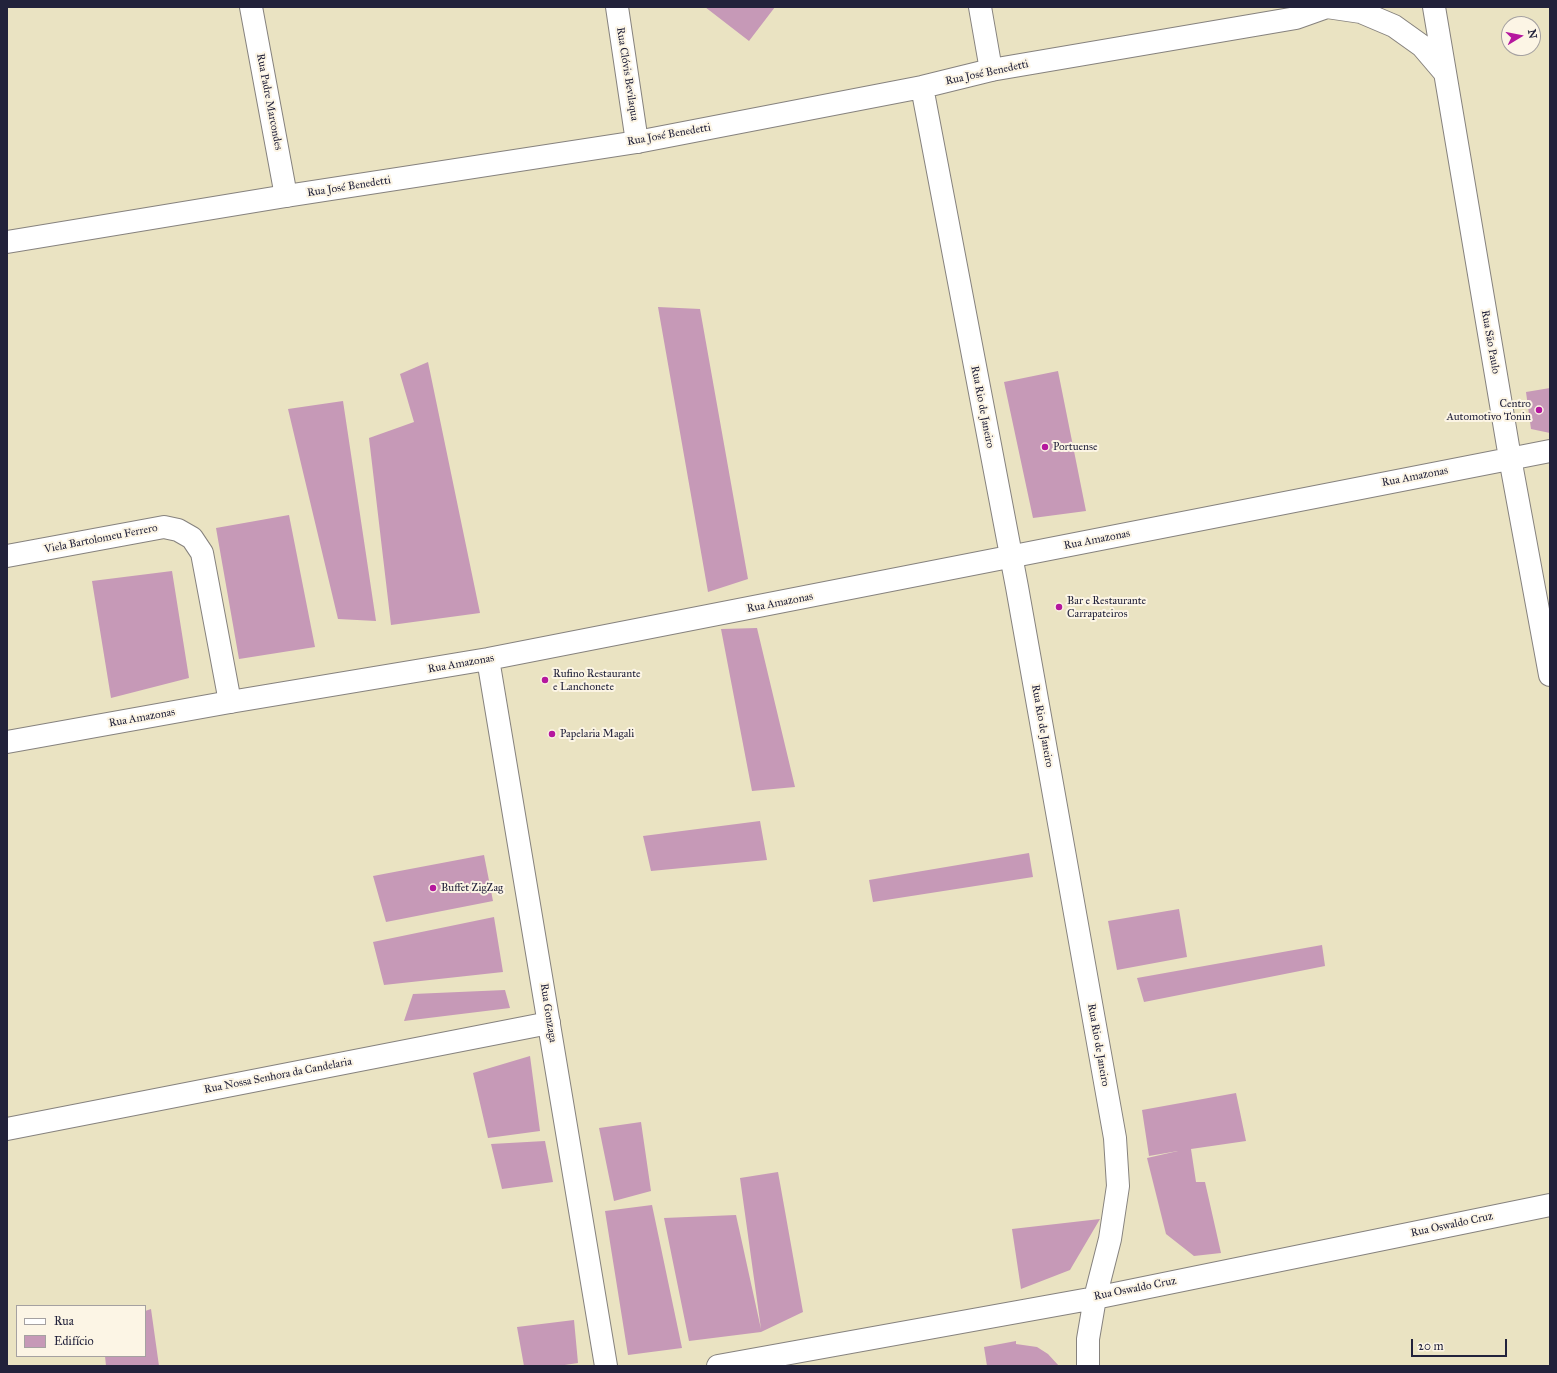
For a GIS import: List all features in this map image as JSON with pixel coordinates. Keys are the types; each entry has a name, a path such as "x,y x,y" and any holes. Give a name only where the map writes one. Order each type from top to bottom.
{"street":[{"name":"Rua Padre Marcondes","path":"251,7 286,196"},
{"name":"Rua Clóvis Bevilaqua","path":"616,7 637,142"},
{"path":"980,7 991,70"},
{"name":"Rua José Benedetti","path":"7,242 286,196 637,142 922,87 991,70 1296,18 1327,7"},
{"path":"1327,7 1361,12 1394,26 1422,46 1445,73"},
{"name":"Rua São Paulo","path":"1434,7 1510,458 1550,675"},
{"name":"Rua Rio de Janeiro","path":"922,87 1011,557 1114,1138 1118,1186 1110,1239 1095,1298 1088,1339 1088,1366"},
{"name":"Rua Amazonas","path":"7,742 230,702 488,660 1550,451"},
{"name":"Viela Bartolomeu Ferrero","path":"7,556 164,527 178,530 192,538 202,553 230,702"},
{"name":"Rua Gonzaga","path":"488,660 606,1366"},
{"name":"Rua Nossa Senhora da Candelaria","path":"7,1129 549,1022"},
{"name":"Rua Oswaldo Cruz","path":"718,1366 1095,1298 1550,1205"}],"building":[{"path":"705,7 775,7 749,41"},
{"path":"658,307 700,309 748,579 708,592"},
{"path":"428,362 480,613 391,625 369,438 414,422 400,374"},
{"name":"Portuense","path":"1058,371 1086,511 1033,518 1004,382"},
{"name":"Centro Automotivo Tonin","path":"1550,388 1550,433 1531,429 1526,392"},
{"path":"343,401 376,621 338,619 288,409"},
{"path":"289,515 315,647 239,659 216,528"},
{"path":"172,571 189,678 111,698 92,581"},
{"path":"757,628 795,787 752,791 721,629"},
{"path":"760,821 767,860 651,871 643,836"},
{"path":"1029,853 1033,877 873,902 869,880"},
{"name":"Buffet ZigZag","path":"484,855 493,901 386,922 373,876"},
{"path":"1179,909 1187,957 1117,970 1108,921"},
{"path":"494,917 503,972 384,985 373,942"},
{"path":"1322,945 1325,966 1144,1002 1137,978"},
{"path":"505,990 510,1008 404,1021 413,994"},
{"path":"530,1056 540,1131 488,1138 473,1073"},
{"path":"1236,1093 1246,1141 1191,1149 1196,1182 1205,1182 1221,1253 1194,1256 1166,1234 1147,1158 1178,1151 1149,1156 1142,1110"},
{"path":"641,1122 651,1191 614,1201 599,1128"},
{"path":"545,1141 553,1182 502,1189 491,1144"},
{"path":"778,1172 803,1312 761,1332 689,1341 664,1218 736,1215 761,1329 740,1178"},
{"path":"652,1205 682,1348 628,1355 605,1211"},
{"path":"1100,1219 1070,1270 1021,1289 1012,1229"},
{"path":"151,1309 159,1366 106,1366 105,1357 146,1357 146,1311"},
{"path":"574,1320 578,1363 558,1366 524,1366 517,1327"},
{"path":"1016,1341 1016,1344 1037,1347 1048,1354 1059,1366 987,1366 984,1347"}],"place":[{"name":"Centro Automotivo Tonin","path":"1539,410"},
{"name":"Portuense","path":"1045,447"},
{"name":"Bar e Restaurante Carrapateiros","path":"1059,607"},
{"name":"Rufino Restaurante e Lanchonete","path":"545,680"},
{"name":"Papelaria Magali","path":"552,734"},
{"name":"Buffet ZigZag","path":"433,888"}]}
